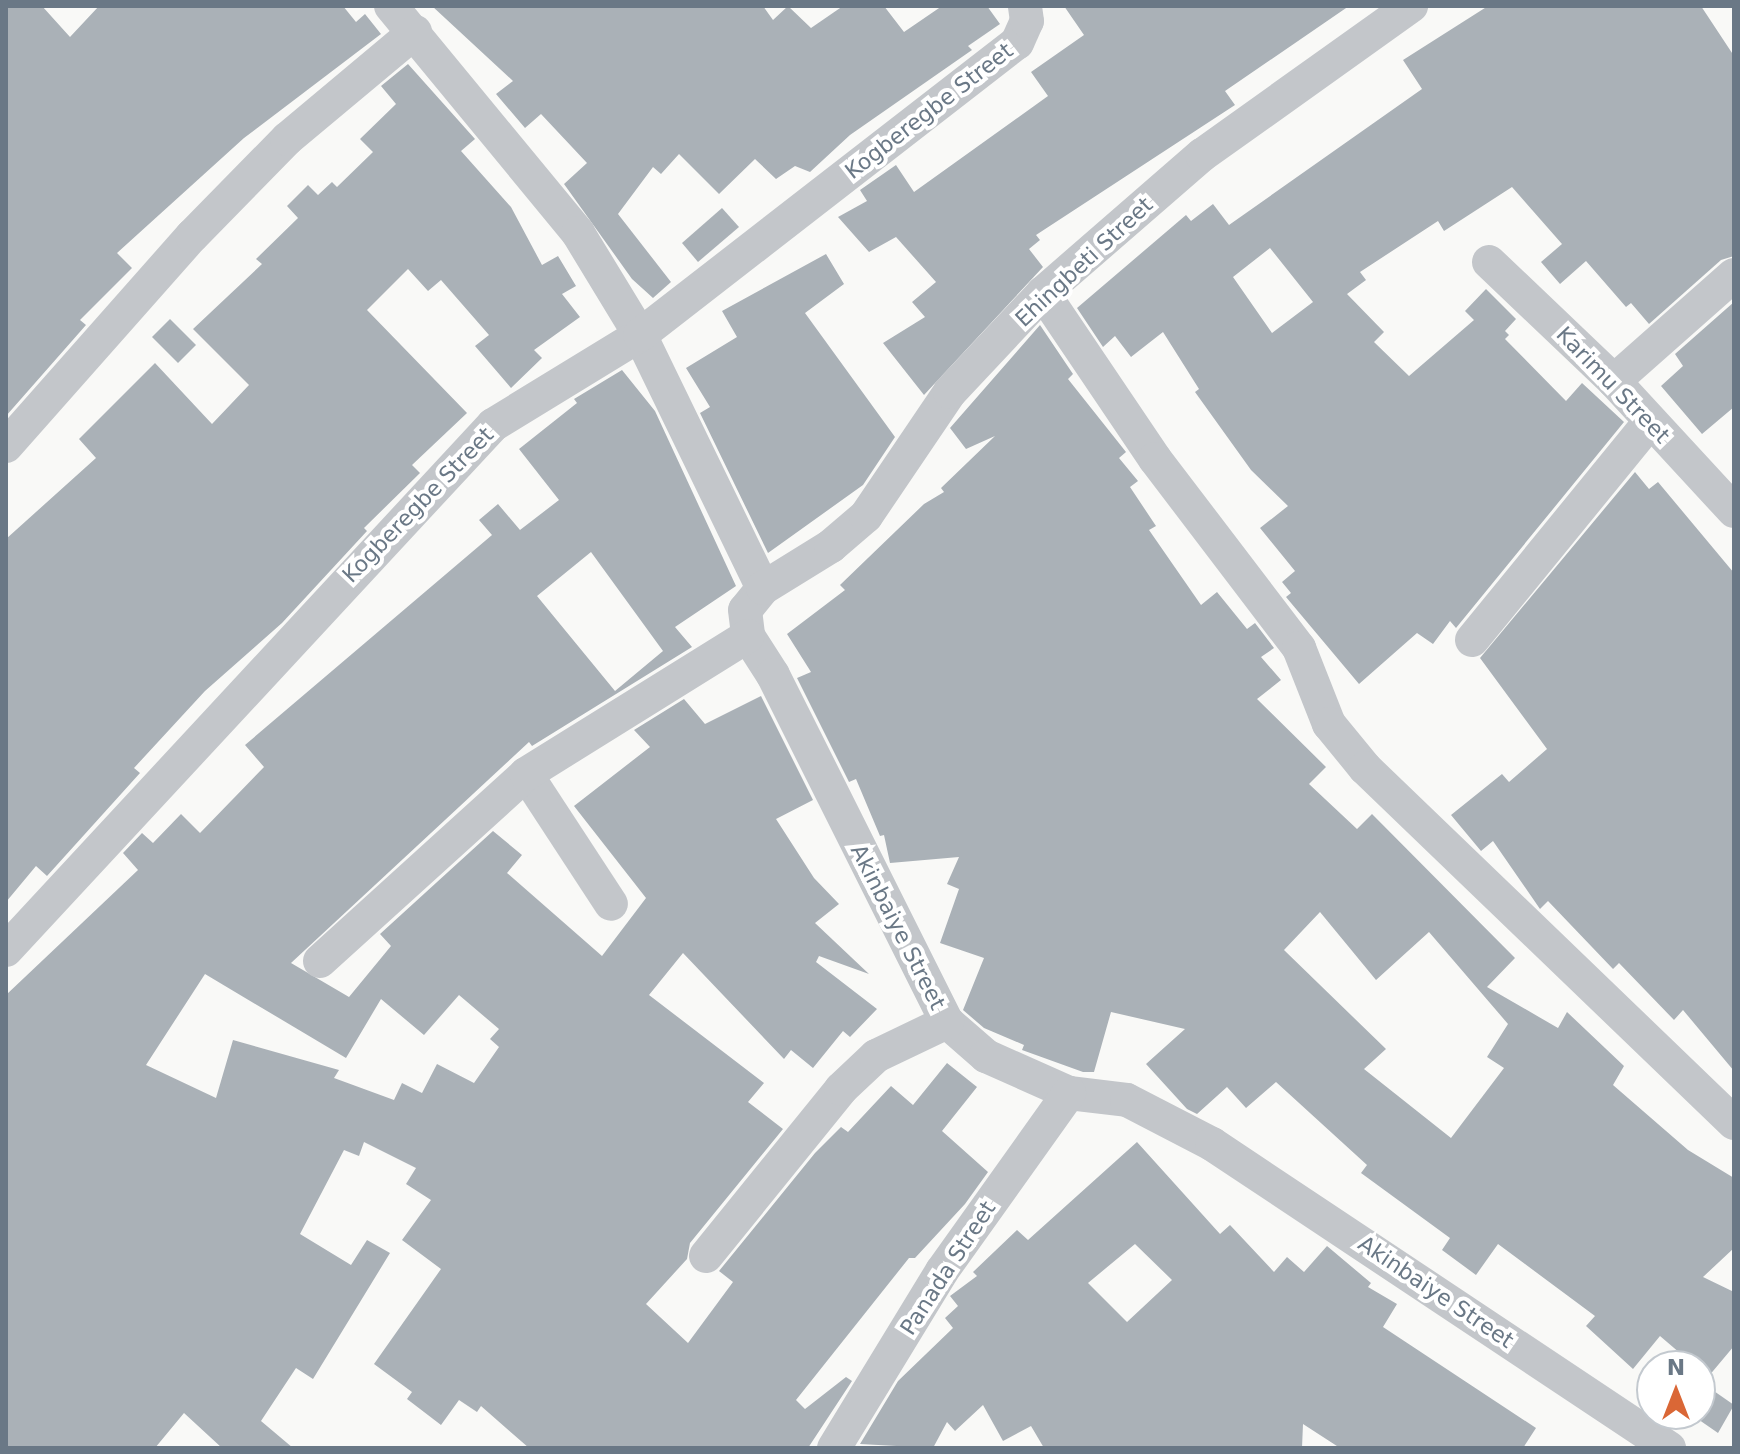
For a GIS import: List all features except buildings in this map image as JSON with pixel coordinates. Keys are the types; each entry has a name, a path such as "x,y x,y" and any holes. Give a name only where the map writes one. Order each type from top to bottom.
{"street":[{"path":"320,961 526,774 748,636 745,610 763,588 640,335 578,233 391,6"},
{"name":"Kogberegbe Street","path":"6,950 493,425 640,335 1017,43 1027,21 1025,6"},
{"name":"Ehingbeti Street","path":"763,588 831,546 866,516 950,392 1043,293 1202,155 1411,6"},
{"path":"6,446 192,236 266,160 415,32"},
{"name":"Karimu Street","path":"1489,262 1614,381 1649,423 1734,511"},
{"path":"1614,381 1734,275"},
{"path":"1043,293 1155,459 1299,648 1329,724 1347,746 1734,1123"},
{"path":"1472,640 1649,423"},
{"name":"Akinbaiye Street","path":"748,636 773,675 947,1022 986,1056 1069,1093 1127,1100 1212,1144 1669,1448"},
{"path":"526,774 611,904"},
{"path":"706,1256 841,1089 876,1056 947,1022"},
{"name":"Panada Street","path":"834,1448 942,1271 1069,1093"}]}
